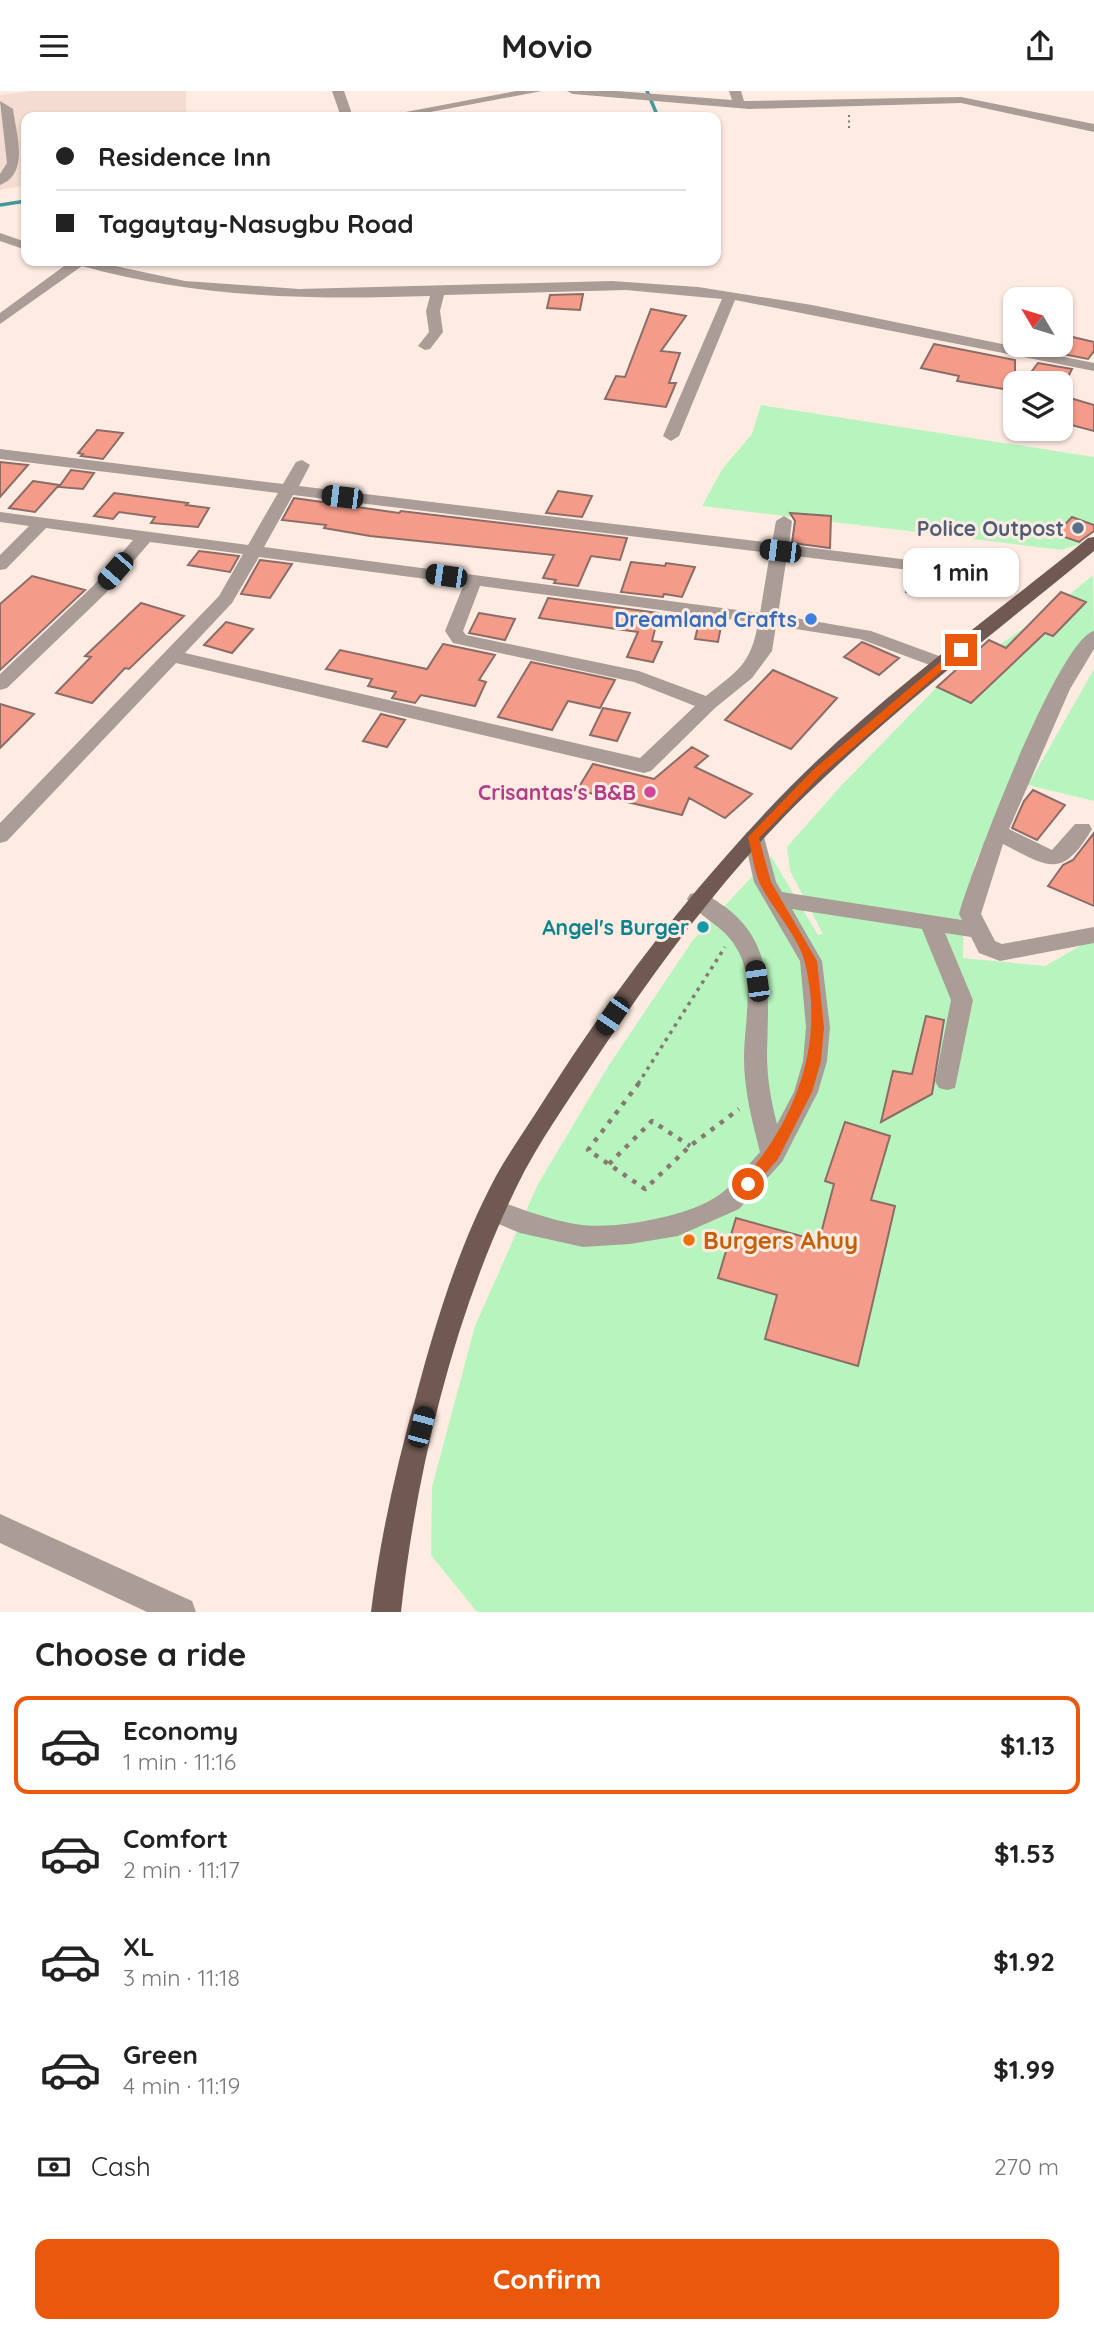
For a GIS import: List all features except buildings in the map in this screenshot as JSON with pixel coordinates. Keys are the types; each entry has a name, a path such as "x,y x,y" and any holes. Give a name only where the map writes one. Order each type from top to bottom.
{"main road":[{"path":"386,1612 394,1542 436,1369 464,1279 506,1182 572,1076 639,976 698,899 754,837 817,773 943,664 1094,542"}],"street":[{"path":"338,91 345,112"},
{"path":"413,112 536,91"},
{"path":"573,91 738,104 907,95 978,102 1094,128"},
{"path":"735,91 738,104"},
{"path":"0,105 7,109 5,132 12,170 0,181"},
{"path":"0,237 21,244"},
{"path":"0,320 72,266"},
{"path":"96,266 156,283 211,288 438,291 640,286 730,296 1094,367"},
{"path":"425,346 436,332 433,311 438,291"},
{"path":"671,436 730,296"},
{"path":"0,454 933,568"},
{"path":"0,837 226,599 302,465"},
{"path":"0,517 865,635 943,664"},
{"path":"172,656 644,766 708,704 755,664 763,651 784,521"},
{"path":"0,565 43,522"},
{"path":"0,684 99,590 147,535"},
{"path":"474,580 454,631 459,639 639,677 708,704"},
{"path":"1094,637 1072,667 1055,700 983,866 970,915 987,947 1000,953 1094,935"},
{"path":"997,832 1049,858 1057,858 1082,829"},
{"path":"493,1210 520,1222 583,1236 678,1226 730,1201 773,1155 806,1092 815,1061 818,1027 811,961 765,882 754,837"},
{"path":"698,899 724,915 737,927 755,966 759,995 757,1085 773,1155"},
{"path":"775,899 978,930"},
{"path":"930,923 962,1000 947,1081"},
{"path":"0,1528 181,1612"}],"path":[{"path":"737,927 627,1101 588,1150 645,1189 690,1146 740,1107 762,1110"},
{"path":"609,1164 652,1121 690,1146"}],"shaded area":[{"path":"31,91 186,91 186,112 21,112 21,186 0,190 0,95"}],"green space":[{"path":"761,405 1094,457 1094,525 1072,517 1057,534 1083,543 1062,550 702,506 723,468 752,434"},
{"path":"1093,575 1094,634 1003,804 975,863 964,916 963,958 1045,966 1094,938 1094,1612 477,1612 431,1555 432,1487 475,1326 538,1184 609,1065 693,940 771,856 818,935 823,934 790,871 787,847 840,787 937,687 972,703 1022,655 999,645 1027,626 1053,636 1086,602 1069,595"},
{"path":"1094,669 1094,801 1028,785"}],"waterway":[{"path":"647,91 656,112"},
{"path":"0,205 21,202"}],"place":[{"name":"Police Outpost","path":"1078,528"},
{"name":"Dreamland Crafts","path":"811,619"},
{"name":"Crisantas's B&B","path":"650,792"},
{"name":"Angel's Burger","path":"703,927"},
{"name":"Burgers Ahuy","path":"689,1240"}],"route":[{"path":"748,1184 773,1155 806,1092 815,1061 818,1027 811,961 765,882 754,837 817,773 881,715 961,650"}]}
